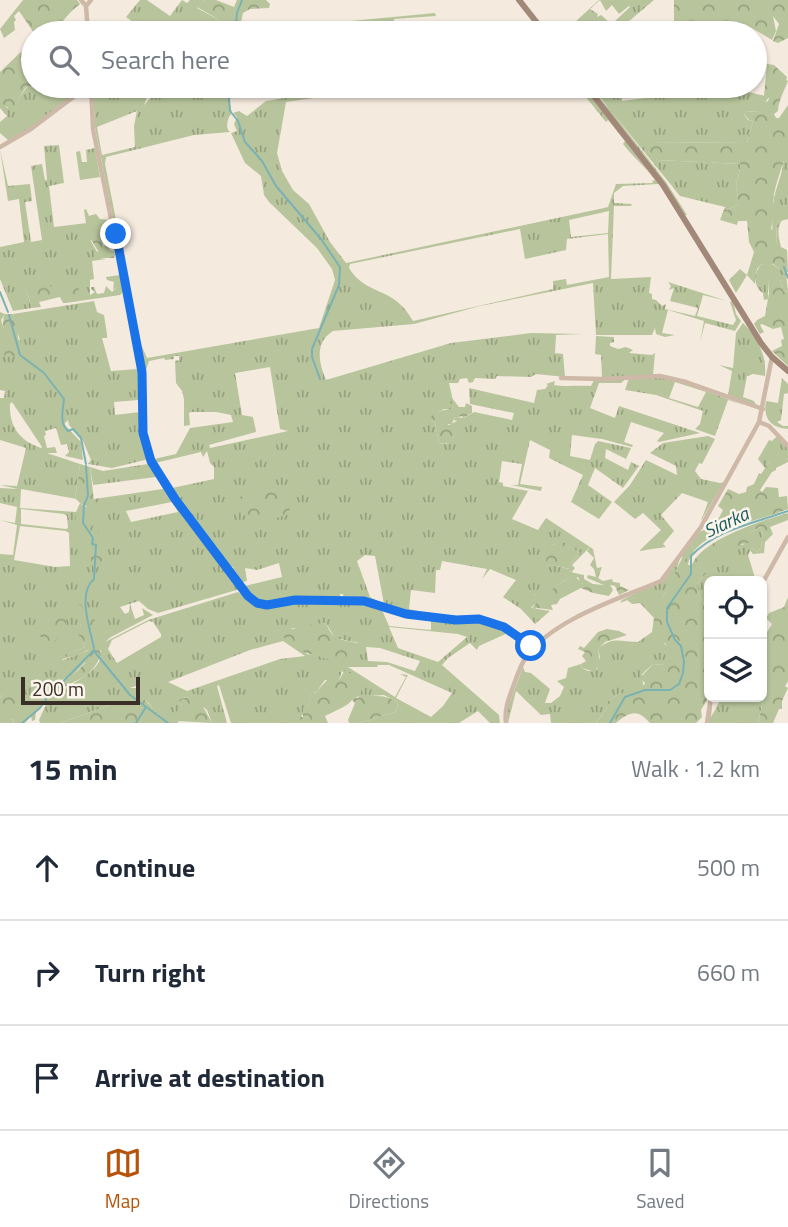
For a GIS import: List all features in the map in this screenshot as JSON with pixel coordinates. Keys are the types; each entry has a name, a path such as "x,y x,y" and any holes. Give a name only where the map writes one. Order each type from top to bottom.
{"main road":[{"path":"519,0 536,21"},
{"path":"595,98 663,185 772,357 788,371"}],"street":[{"path":"81,0 86,6 87,21"},
{"path":"86,6 91,0"},
{"path":"0,147 31,129 73,98"},
{"path":"90,98 93,129 142,372 143,433 151,461 175,499 248,596 257,603 267,605 295,600 364,601 406,614 456,620 479,619 519,635 534,649"},
{"path":"506,723 507,704 519,670 534,649 578,617 662,580 670,571 679,553 701,527 759,422 772,357"},
{"path":"561,378 657,376 686,382 763,409"},
{"path":"759,422 766,424 788,446"},
{"path":"766,576 788,537"},
{"path":"707,723 710,702"}],"green space":[{"path":"23,0 77,0 80,4 62,21 26,21 19,11 14,16 15,30 4,38 0,29"},
{"path":"140,0 147,0 170,16 182,0 187,3 190,0 205,0 197,8 221,21 132,21 126,17"},
{"path":"205,0 216,0 234,7 237,0 266,0 270,4 269,8 250,9 243,13 241,21 221,21 197,7"},
{"path":"600,0 590,9 598,14 597,17 601,15 608,21 576,21"},
{"path":"600,0 654,0 629,21 615,21 629,6 619,14 612,5 606,11"},
{"path":"674,0 788,0 788,38 778,43 773,41 779,24 773,16 776,31 772,40 767,37 767,21 674,21"},
{"path":"435,13 436,16 394,21 351,21"},
{"path":"21,52 21,95 17,101 20,107 10,109 0,102 0,72"},
{"path":"767,64 774,65 788,81 778,111 774,114 779,118 788,105 788,149 774,194 771,228 775,235 773,243 776,245 777,222 782,220 779,237 781,247 787,250 788,272 773,264 767,267 761,264 757,269 755,284 747,275 754,252 749,242 747,221 738,221 737,225 720,220 725,207 727,210 739,204 736,186 741,164 657,160 648,149 649,142 747,143 753,121 744,114 745,111 758,112 762,103 769,98"},
{"path":"21,95 21,98 70,98 9,141 0,133 0,122 7,116 0,108 0,98 7,108 17,108 16,102"},
{"path":"769,97 758,112 746,111 744,114 748,120 753,121 747,143 649,142 657,160 741,164 736,186 739,204 727,210 725,207 680,196 611,111 666,182 685,215 598,98 609,109 601,98 622,98 622,101 642,98"},
{"path":"94,98 147,98 144,105 151,98 228,98 232,113 227,123 230,132 194,135 106,157 105,164 140,342 147,358 319,328 335,280 332,269 317,248 264,195 261,176 245,163 231,133 237,131 234,124 237,117 233,113 239,111 247,116 266,101 315,98 286,102 277,153 282,171 293,190 309,204 330,242 346,263 608,207 616,184 653,183 655,180 623,144 625,141 587,98 592,98 659,184 623,186 614,193 614,203 632,204 614,206 611,279 651,277 649,293 652,294 652,299 662,306 666,304 665,309 695,316 698,308 670,301 674,288 669,290 671,286 668,282 727,301 703,295 697,316 733,325 736,320 730,302 733,301 741,321 735,331 705,323 700,342 704,321 668,310 662,333 675,335 665,337 656,334 655,328 652,335 596,335 593,283 480,306 414,324 333,331 321,347 320,360 324,374 326,380 451,343 531,333 583,334 556,335 555,353 563,354 565,377 536,374 531,377 497,376 495,379 475,378 469,383 467,378 460,379 458,383 449,383 454,405 452,410 444,409 432,416 431,421 435,422 439,443 449,444 454,438 447,426 457,421 453,420 456,417 464,418 474,412 512,420 514,413 470,404 469,388 534,403 537,390 545,389 548,385 546,384 555,381 554,385 591,386 594,380 627,378 621,383 599,383 590,408 615,418 619,406 700,433 659,442 657,441 664,433 631,422 624,442 633,445 632,447 572,435 570,456 590,460 598,441 631,448 626,459 606,449 605,458 628,470 631,462 639,466 623,488 595,468 588,485 612,502 599,519 571,502 583,475 549,458 550,450 530,440 520,484 542,487 541,491 511,485 518,485 522,464 502,461 499,482 503,483 503,486 528,491 512,519 538,530 546,518 590,547 572,565 570,572 584,575 584,584 580,583 578,577 563,581 542,598 536,594 536,603 531,608 550,611 535,624 521,609 503,597 516,580 490,569 482,579 487,569 442,561 440,570 436,570 435,593 411,590 409,609 426,615 344,599 343,594 340,594 340,599 259,603 251,598 230,570 234,567 229,568 176,499 156,467 159,466 172,488 214,479 214,467 207,451 203,457 201,452 155,463 152,460 145,435 154,459 176,454 190,428 233,422 231,415 191,412 190,425 184,426 184,399 176,383 175,361 179,360 179,356 174,356 174,359 149,361 146,370 143,370 95,127","holes":["137,111 134,126 135,147 102,155 97,127","609,211 608,233 571,237 569,220","520,229 525,259 566,250 567,239 608,234 609,277 567,285 566,279 553,281 553,289 413,321 397,302 356,277 349,268 350,264","270,367 280,429 288,431 210,448 209,445 256,432 253,417 242,415 235,373","564,541 580,553 569,569 548,564 552,545","365,555 375,556 384,604 370,597 357,561","279,563 282,577 245,586 245,568 257,570"]},
{"path":"59,145 64,183 49,186 54,227 87,223 91,242 100,258 106,259 92,261 94,279 90,280 90,295 95,292 91,287 94,287 97,294 104,293 106,286 112,292 117,287 113,290 114,282 106,277 120,275 118,262 124,291 120,295 66,303 66,297 26,290 32,308 13,311 0,279 0,247 24,242 19,199 8,201 0,149 8,186 30,184 32,201 25,202 31,242 42,240 31,166 42,164 47,180 44,146"},
{"path":"95,148 100,177 80,180 76,152 80,151 82,162 87,162 86,150"},
{"path":"788,148 788,219 777,222 776,245 772,244 773,204"},
{"path":"86,209 89,216 96,214 100,219 110,220 108,230 112,233 113,241 107,237 102,238 103,246 110,245 109,250 114,251 114,258 93,258 98,251 85,236"},
{"path":"761,264 772,264 786,273 788,291 784,292 780,279 773,278 768,282 768,299 764,300 756,280"},
{"path":"740,269 747,275 736,293 729,280"},
{"path":"775,275 780,279 784,292 788,291 788,366 772,351 782,346 781,340 784,339 781,327 773,329 762,324 760,325 764,332 760,334 754,324 765,316 768,282"},
{"path":"75,282 80,291 77,296 66,297 66,303 63,303 60,297 39,302 41,307 32,308 26,290"},
{"path":"94,301 97,312 104,315 107,338 102,338 111,371 138,369 140,363 140,406 138,400 114,402 115,415 140,412 149,459 112,468 88,464 91,460 83,441 68,420 64,424 81,442 83,460 65,456 69,452 67,444 61,445 56,428 45,431 44,436 47,448 55,447 57,453 47,453 80,464 77,499 21,489 20,508 76,512 80,503 86,507 94,499 163,489 160,480 240,589 158,613 139,601 120,607 125,614 129,612 130,604 135,619 144,615 142,608 153,615 105,642 148,620 238,592 265,608 294,602 364,602 406,614 478,621 510,632 479,646 477,650 470,643 442,665 499,715 500,723 490,723 478,711 459,723 360,723 395,712 398,709 397,702 384,695 354,697 361,692 342,671 339,680 325,680 312,694 308,707 297,723 231,723 219,685 217,686 227,723 212,723 207,710 194,699 197,694 183,698 178,723 160,723 152,706 136,695 136,686 126,689 117,680 127,699 121,703 61,723 40,723 46,704 43,704 36,712 35,720 32,721 31,716 25,723 14,723 3,694 0,698 0,554 13,555 17,525 0,520 15,523 17,507 0,503 0,488 18,489 0,485 17,486 26,448 0,440 0,398 4,398 5,391 0,390 0,312 5,314 1,320 6,336 5,352 8,356 24,356 13,314","holes":["12,402 41,448 17,432 10,412","172,502 178,512 131,522 126,511","21,509 64,514 67,516 68,528 21,524","20,526 69,533 70,566 55,567 14,560","77,610 91,613 97,641 87,651 63,660 60,657 85,647 80,637 81,626","382,610 431,619 431,630 389,626","149,621 153,622 161,637 117,663 108,649 112,640","326,623 335,638 359,643 327,657 307,654 288,629","389,627 467,637 438,662 398,648","283,641 305,656 280,659 187,691 168,682 250,650","105,643 98,664 87,675 53,693 59,681 72,676 85,662 84,659","366,647 380,648 420,661 415,671 387,662 368,661","389,665 452,693 431,717 396,698 408,675 400,674 406,677 395,697 348,667"]},
{"path":"5,314 13,314 18,328 18,339 23,342 27,351 24,356 4,357"},
{"path":"743,323 757,340 763,354 765,376 747,376 743,397 754,401 756,405 728,395 732,371 719,365 733,368 736,333"},
{"path":"596,336 614,337 610,346 633,350 629,353 655,353 653,375 602,378 601,355 595,354"},
{"path":"657,377 676,380 744,405 728,400 715,436 695,429 700,424 703,411 656,395 625,390 629,378","holes":["675,382 706,392 698,407 669,398"]},
{"path":"782,378 788,384 788,393 784,394 781,420 777,422 788,426 788,429 772,424 766,412 766,401 778,403"},
{"path":"452,398 459,407 465,407 466,403 472,406 472,413 463,418 454,418 452,424 448,424 454,438 452,444 439,443 435,422 427,420 439,412 452,409"},
{"path":"708,436 715,439 702,464 699,463 695,471 701,479 724,482 701,521 708,502 682,493 661,515 674,531 663,544 666,547 639,551 661,530 643,513 635,519 614,502 630,485 646,460 677,475 676,466 650,453 663,443"},
{"path":"777,436 788,449 788,460 784,458 768,463 765,468 758,459 769,440 772,441"},
{"path":"780,455 788,462 772,472 760,490 762,492 766,487 778,488 779,497 787,496 788,509 725,530 694,551 690,542 701,531 714,527 723,510 718,506 728,489 739,494 746,492 747,487 754,484 759,473 761,474 770,461 779,459"},
{"path":"80,464 90,467 94,501 88,507 75,498"},
{"path":"148,464 158,478 93,485 90,467 103,471"},
{"path":"276,487 283,506 289,506 290,514 251,525 252,522 245,516 237,498"},
{"path":"788,513 788,520 770,527 773,534 765,542 764,553 753,554 750,550 752,548 757,552 761,548 763,531 760,527 749,533 752,543 738,545 720,557 698,565 707,572 697,584 704,604 706,702 701,710 702,717 696,723 650,723 642,715 634,713 616,723 596,723 607,708 607,702 620,693 627,695 630,692 628,690 635,684 644,685 640,678 653,664 663,665 667,658 664,652 666,644 652,632 654,618 640,603 632,604 627,600 635,597 663,597 685,552 688,565 692,565 707,547 749,526"},
{"path":"76,514 91,514 95,518 92,530 97,530 103,557 94,569 80,525 75,523"},
{"path":"760,527 763,531 761,548 757,552 752,548 748,555 754,576 704,576 704,604 697,584 707,572 697,565 737,544 743,545 749,533"},
{"path":"559,536 580,553 570,564 570,568 572,565 575,568 571,573 570,569 547,564 552,545"},
{"path":"690,542 694,551 688,565 685,556 680,558 663,597 635,597 620,603 666,578"},
{"path":"590,547 593,549 597,568 602,567 598,578 603,581 612,579 629,590 619,595 615,586 610,585 613,590 609,596 581,588 551,605 553,610 531,610 536,603 530,603 531,598 540,592 542,597 563,581 576,577 582,584 584,579 593,584 604,585 587,578 588,575 596,577 590,565 594,558 587,551"},
{"path":"788,597 788,681 785,686 788,688 782,701 782,709 779,709 773,723 758,723 763,702 767,702 767,632 772,624 767,616 784,607"},
{"path":"79,604 83,610 91,613 97,625 96,636 101,636 104,640 100,643 97,641 96,646 78,655 59,660 59,657 85,647 78,634 81,626 75,612"},
{"path":"65,617 67,629 58,634 52,651 41,638 41,627 43,622 52,624 54,618"},
{"path":"326,623 335,637 360,644 343,664 299,650 286,640 281,632 283,627 294,629 297,626"},
{"path":"607,629 627,635 605,642 598,649 600,663 595,672 582,668 581,664 586,661 582,656 585,652 578,649 580,646 584,648 598,632"},
{"path":"652,632 665,644 666,661 663,665 653,664 642,674 643,685 627,696 620,693 607,702 607,708 596,723 551,723 550,714 541,715 516,691 508,723 507,710 523,667 525,672 531,673 550,689 545,703 551,703 560,696 564,687 557,681 566,678 568,668 581,664 582,668 588,671 597,670 600,657 598,649 603,645 617,641 638,642"},
{"path":"105,642 91,671 51,696 56,686 85,663 84,655 90,654"},
{"path":"345,670 351,674 350,679 361,685 361,692 355,697 363,694 387,698 397,702 398,709 360,723 349,723 355,703 352,700 325,716 328,723 297,723 297,717 303,717 303,708 308,707 312,693 330,677 334,676 339,680"},
{"path":"118,679 126,688 140,688 136,695 142,697 160,715 160,723 61,723 126,699"},
{"path":"13,692 26,699 24,709 17,712 12,719 14,723 0,723 0,698 3,694"},
{"path":"198,694 195,699 200,701 212,723 176,721 176,712 182,705 179,700"},
{"path":"712,702 711,717 719,702 763,702 758,723 708,723"}],"waterway":[{"path":"236,21 242,0"},
{"path":"229,98 230,111 238,121 245,142 340,267 339,285 312,349 320,379"},
{"path":"784,267 788,278"},
{"path":"0,292 8,312"},
{"path":"9,315 20,355 44,373 64,399 63,424 68,431 73,429 81,438 86,464"},
{"path":"86,466 88,496 84,505 83,523 93,538 92,544 96,545 94,579 89,585 85,602 94,648"},
{"name":"Siarka","path":"610,723 625,697 645,690 670,690 679,684 684,661 681,646 675,640 667,622 667,608 691,574 691,556 724,533 788,511"},
{"path":"22,723 40,708 94,650"},
{"path":"94,651 130,695 168,723"},
{"path":"136,723 146,707"}],"route":[{"path":"116,234 142,372 143,433 151,461 175,499 248,596 257,603 267,605 295,600 364,601 406,614 456,620 479,619 504,627 531,646"}]}
